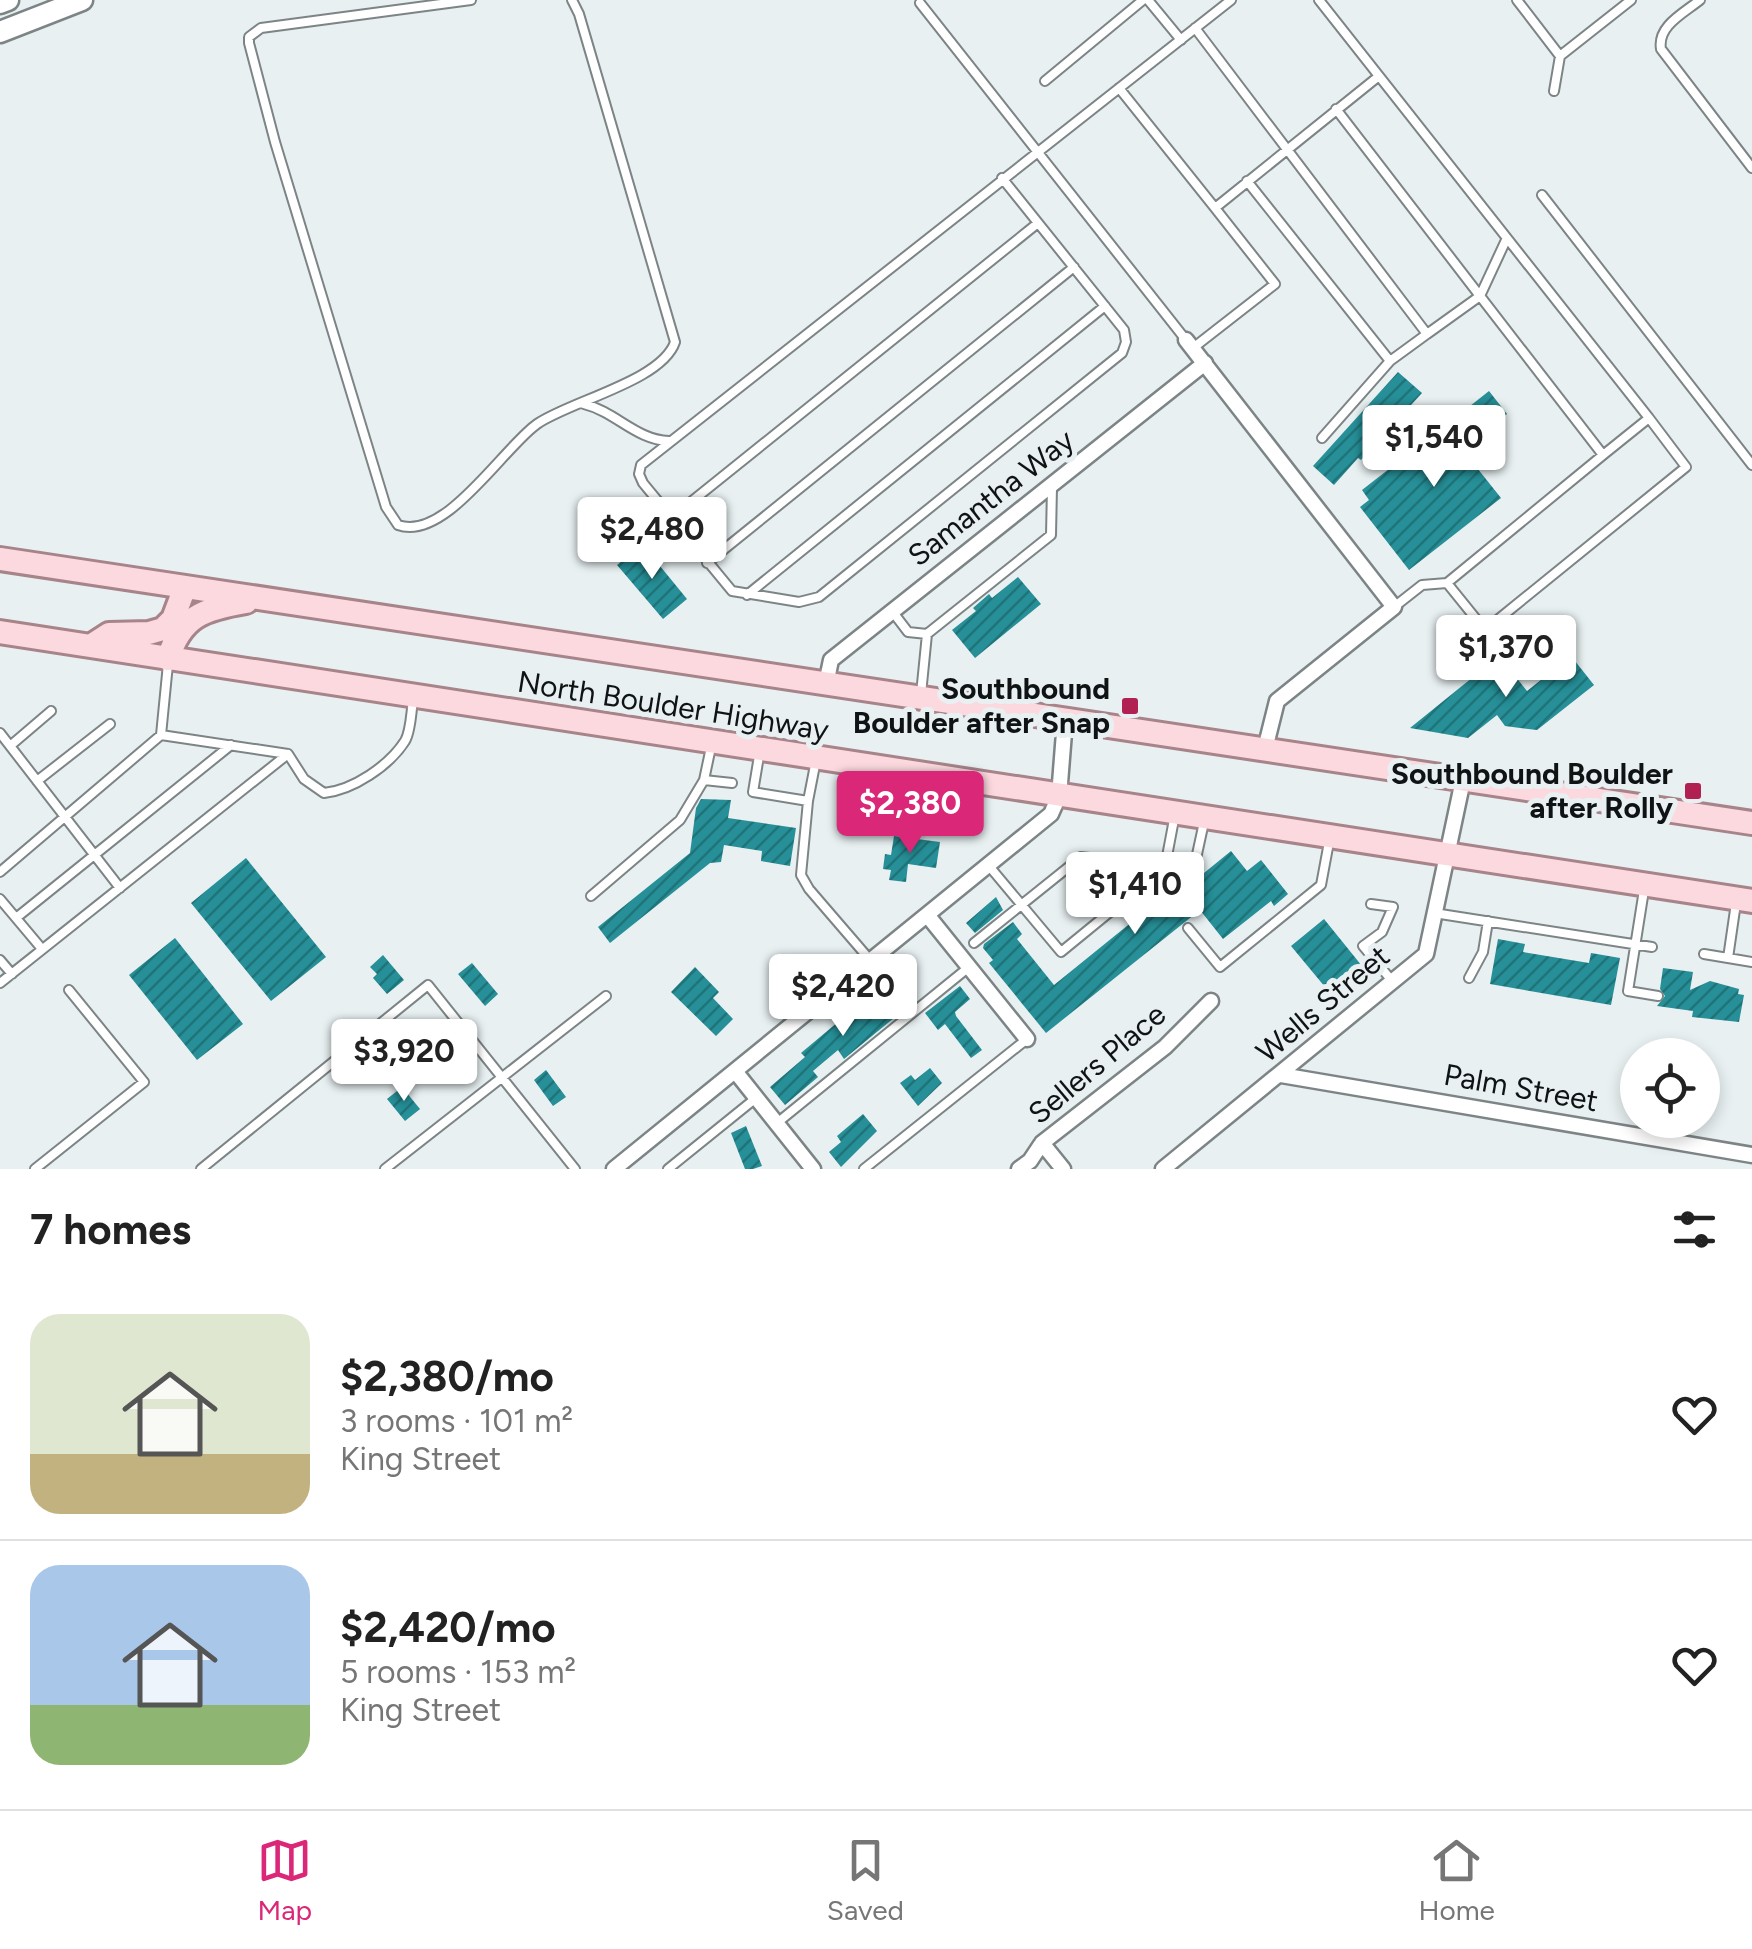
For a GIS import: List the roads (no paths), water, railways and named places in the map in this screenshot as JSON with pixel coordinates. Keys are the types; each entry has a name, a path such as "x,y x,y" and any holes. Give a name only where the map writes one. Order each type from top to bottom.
{"main road":[{"path":"0,4 8,0"},
{"path":"0,32 82,0"},
{"name":"North Boulder Highway","path":"0,559 1752,823"},
{"path":"92,644 109,634 150,633 163,628 173,620 186,587"},
{"path":"168,659 175,637 188,622 206,611 264,598"},
{"name":"North Boulder Highway","path":"0,632 1744,900"}],"street":[{"path":"1190,344 1394,607 1277,702 1265,748"},
{"name":"Samantha Way","path":"826,684 831,660 1205,363"},
{"path":"614,1169 1052,814 1060,796 1065,720"},
{"name":"Wells Street","path":"1163,1169 1426,954 1463,780"},
{"path":"928,916 1026,1039"},
{"name":"Sellers Place","path":"1018,1169 1030,1161 1042,1143 1165,1047 1211,1001"},
{"path":"734,1071 813,1169"},
{"name":"Palm Street","path":"1281,1075 1752,1155"},
{"path":"1042,1143 1063,1169"}],"lane":[{"path":"472,0 401,5 262,28 248,43 392,520 412,528 440,516 475,488 535,425 608,392 671,353 674,342 572,0"},
{"path":"1045,81 1146,0 1181,40"},
{"path":"1002,178 1124,330 1126,342 1122,353 819,597 799,602 732,592 639,474 641,466 1002,178 1231,0"},
{"path":"1319,0 1686,467 1484,630 1447,583"},
{"path":"1517,0 1560,56"},
{"path":"1554,91 1560,56 1631,0"},
{"path":"1700,0 1664,29 1659,38 1661,49 1752,168"},
{"path":"920,1 1190,344 1275,284 1119,88"},
{"path":"1196,28 1427,334"},
{"path":"1214,208 1379,76"},
{"path":"1336,109 1603,455"},
{"path":"1246,181 1390,360"},
{"path":"1542,195 1752,465"},
{"path":"671,518 1038,223"},
{"path":"1322,438 1390,360 1480,296 1506,240"},
{"path":"708,563 1074,268"},
{"path":"748,595 1104,306"},
{"path":"581,403 606,411 642,436 669,442"},
{"path":"1394,607 1422,585 1447,583 1649,418"},
{"path":"892,612 908,632 927,634 1051,534 1052,485"},
{"path":"921,698 927,634"},
{"path":"0,872 162,734 168,659"},
{"path":"162,734 288,754 304,778 324,794 343,791 368,777 406,740 414,697"},
{"path":"10,746 52,711"},
{"path":"37,781 110,724"},
{"path":"0,733 120,888"},
{"path":"591,896 680,820 704,780 711,742"},
{"path":"16,918 231,745"},
{"path":"760,750 753,792 808,801"},
{"path":"0,984 288,754"},
{"path":"817,759 808,801 801,876 872,962"},
{"path":"704,780 732,784"},
{"path":"990,866 1060,952 1165,867 1175,814"},
{"path":"974,942 1081,857 1165,867 1196,859 1205,818"},
{"path":"1188,928 1220,967 1321,885 1330,837"},
{"path":"1644,885 1628,991 1658,996"},
{"path":"0,899 42,950"},
{"path":"1728,958 1744,900"},
{"path":"1371,904 1393,907 1382,932 1363,946 1393,982"},
{"path":"1434,912 1652,948"},
{"path":"1468,978 1483,952 1488,922"},
{"path":"1704,954 1752,962"},
{"path":"0,960 12,974"},
{"path":"777,1123 969,968"},
{"path":"202,1169 428,985 575,1169"},
{"path":"35,1169 144,1082 69,990"},
{"path":"385,1169 606,996"},
{"path":"864,1169 1026,1039"},
{"path":"668,1169 756,1098"}],"place":[{"name":"Southbound Boulder after Snap","path":"1130,706"},
{"name":"Southbound Boulder after Rolly","path":"1693,791"}]}
